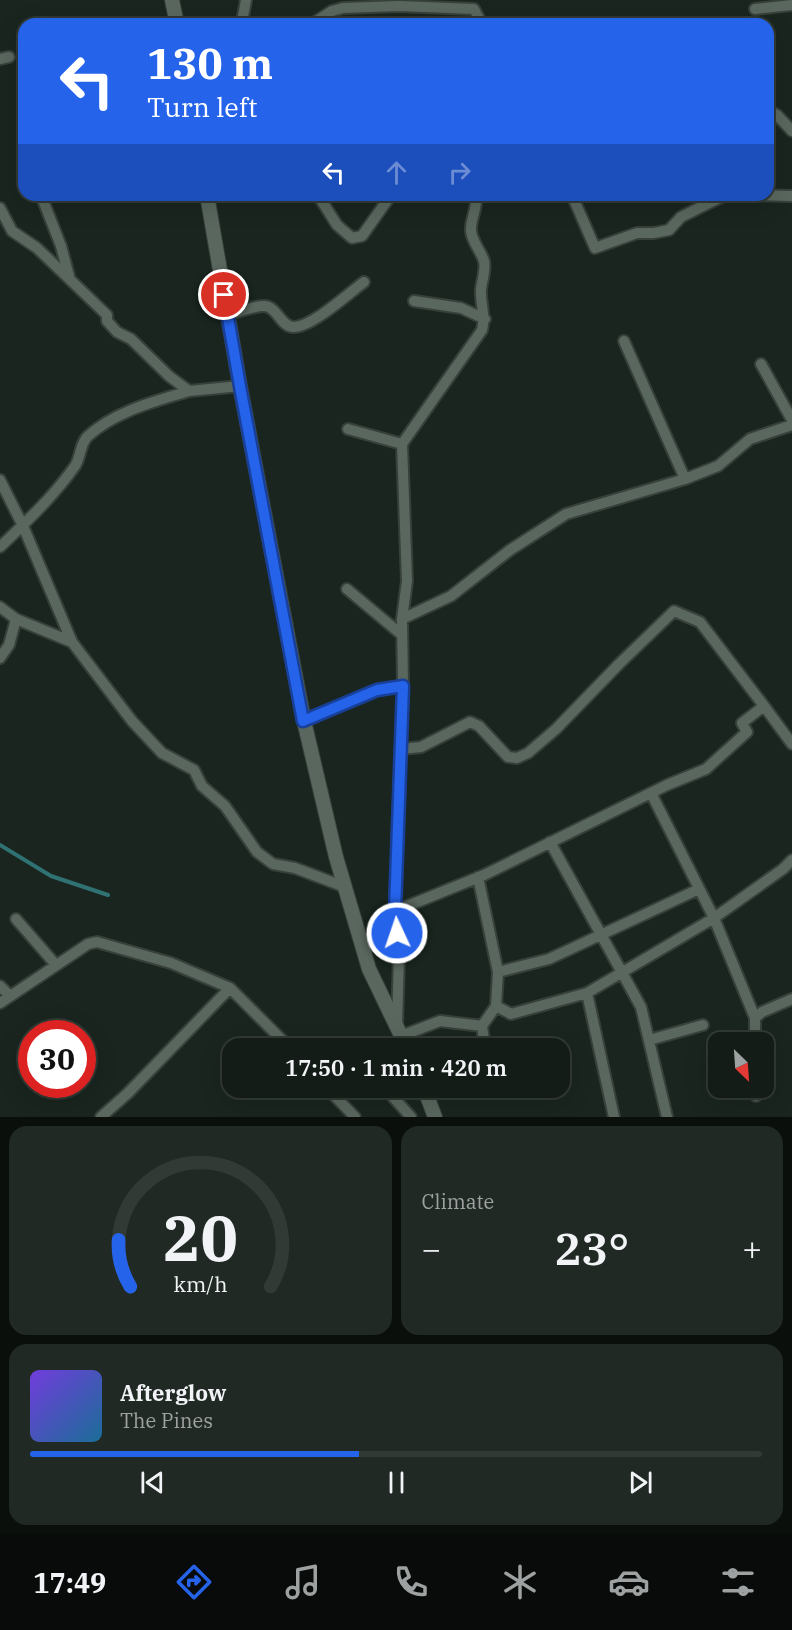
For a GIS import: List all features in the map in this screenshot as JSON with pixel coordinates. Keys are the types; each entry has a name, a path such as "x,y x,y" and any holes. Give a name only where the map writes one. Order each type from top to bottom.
{"street":[{"path":"172,0 176,18"},
{"path":"242,18 246,0"},
{"path":"755,9 792,5"},
{"path":"321,18 332,11 343,8 399,6 474,9 479,18"},
{"path":"774,113 792,131"},
{"path":"774,196 792,196"},
{"path":"43,201 61,246 69,277"},
{"path":"208,201 240,386 303,721 336,857 369,969 402,1037"},
{"path":"322,201 337,225 352,238 362,236 387,201"},
{"path":"402,1037 395,911 403,686 402,620 407,581 402,444 482,330 485,319 481,291 485,266 483,257 471,235 477,201"},
{"path":"575,201 595,248 637,233 669,230 681,217 713,201"},
{"path":"0,208 12,231 37,248 69,277 107,315 107,321 117,332 131,339 169,376 189,391"},
{"path":"228,315 264,306 271,308 286,325 296,327 308,324 364,282"},
{"path":"414,302 461,308 485,319"},
{"path":"624,340 685,479"},
{"path":"761,364 792,420"},
{"path":"0,548 23,526 77,464 85,438 112,418 143,405 189,391 240,386"},
{"path":"402,620 451,596 510,550 566,514 685,479 718,466 750,439 792,425"},
{"path":"348,429 402,444"},
{"path":"0,480 23,526 72,642 132,722 162,753 194,770 202,786 225,806 257,852 273,864 295,868 345,887"},
{"path":"347,589 402,634"},
{"path":"0,607 16,619 72,642"},
{"path":"401,749 421,747 470,722 479,726 508,757 517,758 528,753 556,729 674,612 700,622 792,744"},
{"path":"0,658 9,645 16,619"},
{"path":"303,721 377,690 403,686"},
{"path":"395,911 478,877 651,793 706,769 747,732 742,723 764,706"},
{"path":"651,793 714,918 755,1018 755,1032"},
{"path":"550,842 641,1007 668,1117"},
{"path":"496,1006 511,1014 587,993 714,918 783,869 792,860"},
{"path":"478,877 498,972 496,1006 482,1026 484,1038"},
{"path":"498,972 549,959 699,889"},
{"path":"15,919 56,965"},
{"path":"0,1003 88,944 97,942 171,963 230,988 280,1038"},
{"path":"0,986 10,996"},
{"path":"100,1117 128,1093 230,988"},
{"path":"587,993 614,1117"},
{"path":"755,1018 762,1012 792,999"},
{"path":"402,1037 440,1022 482,1026"},
{"path":"649,1040 703,1025"},
{"path":"337,1098 355,1117"},
{"path":"394,1098 411,1117"},
{"path":"429,1098 435,1117"}],"waterway":[{"path":"0,845 51,876 108,895"}],"route":[{"path":"224,295 303,721 377,690 403,686 395,911 397,933"}]}
